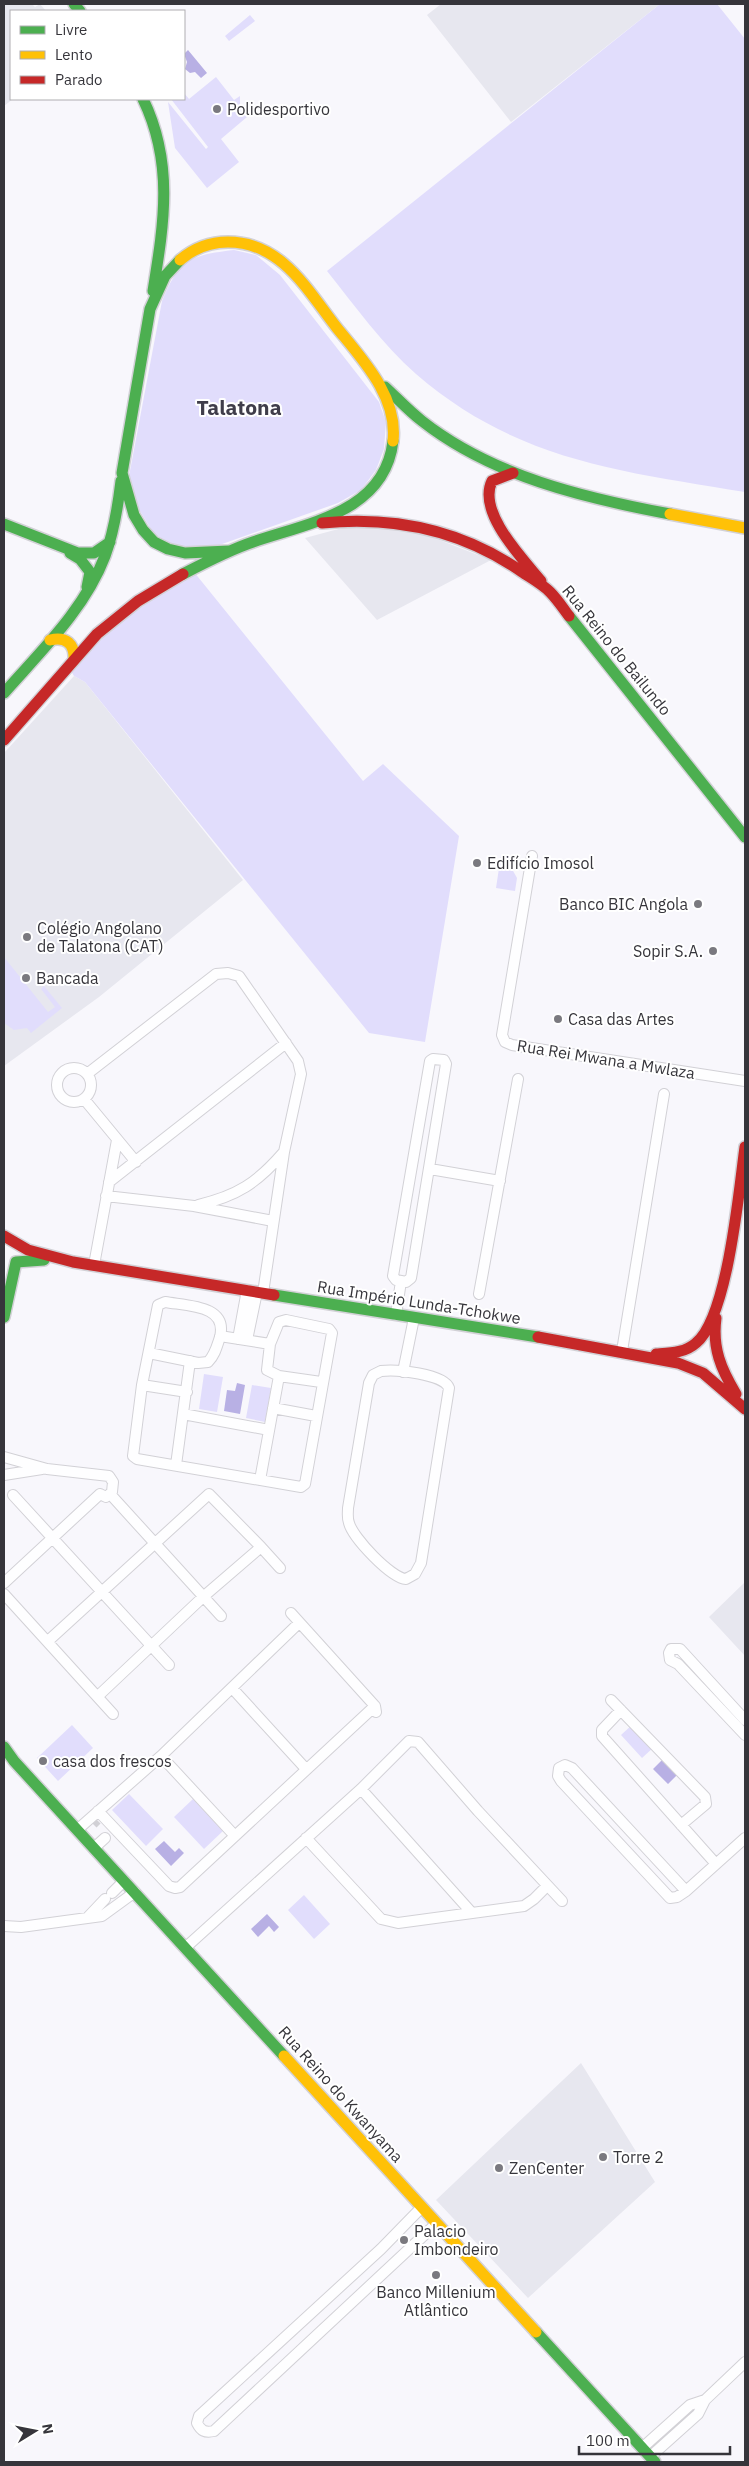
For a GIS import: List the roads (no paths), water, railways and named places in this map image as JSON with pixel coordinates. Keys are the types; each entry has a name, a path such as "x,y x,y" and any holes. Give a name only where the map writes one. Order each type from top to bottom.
{"street":[{"path":"4,693 50,640 85,593 101,568 110,542 150,310 165,198 159,139 143,100"},
{"path":"150,310 165,276 182,258 206,244 235,240 256,245 278,257 295,273 378,380 397,400 452,442 513,473 561,490 611,503 745,528"},
{"path":"4,740 109,623 143,597 182,573 229,551 308,525 358,502 378,483 386,468 393,443 393,426 388,403 378,380"},
{"path":"122,473 126,494 137,522 156,542 185,555 209,555 229,551"},
{"path":"513,473 492,480 486,498 496,522 550,592"},
{"name":"Rua Reino do Bailundo","path":"308,525 340,520 383,520 440,532 466,541 509,562 550,592 745,837"},
{"path":"4,524 78,553 85,554 99,551 110,542"},
{"path":"59,546 80,559 87,566 90,579 85,593"},
{"path":"50,640 64,638 70,641 75,651 74,660"},
{"name":"Rua Rei Mwana a Mwlaza","path":"532,856 502,1036 505,1042 512,1045 745,1082"},
{"path":"87,1074 216,974 228,973 239,976 298,1061 301,1074 284,1152 273,1221 243,1339"},
{"path":"109,1182 286,1043"},
{"path":"433,1059 444,1060 446,1064 411,1278 409,1282 401,1281 393,1279 393,1276 430,1061 433,1059"},
{"path":"80,1069 87,1074 91,1086 84,1099 78,1102 67,1101 62,1098 56,1084 61,1074 66,1070 80,1069"},
{"path":"479,1294 518,1079"},
{"path":"622,1351 664,1094"},
{"path":"84,1099 136,1162"},
{"path":"94,1265 117,1140"},
{"path":"745,1147 714,1341 717,1361 745,1407"},
{"path":"194,1206 218,1200 237,1192 265,1174 284,1152"},
{"path":"430,1169 500,1181"},
{"path":"106,1196 194,1206 273,1221"},
{"name":"Rua Império Lunda-Tchokwe","path":"4,1236 9,1246 73,1262"},
{"path":"4,1317 20,1252 9,1246"},
{"name":"Rua Império Lunda-Tchokwe","path":"4,1261 11,1264 32,1260 94,1265 640,1354 678,1363 703,1373 745,1407"},
{"path":"396,1315 401,1281"},
{"path":"640,1354 676,1352 685,1350 698,1342 712,1321 723,1283"},
{"path":"149,1353 203,1363 208,1362 215,1354 220,1336 221,1324 217,1315 160,1302 142,1385 133,1456 137,1459 260,1480 303,1486 321,1382 332,1333 329,1329 286,1320 279,1322 270,1344 266,1366 270,1373 321,1382"},
{"path":"404,1372 414,1318"},
{"path":"220,1336 270,1344"},
{"path":"176,1465 190,1360"},
{"path":"381,1371 404,1372 441,1379 447,1382 450,1388 421,1564 415,1574 406,1579 392,1575 355,1536 349,1523 348,1508 370,1379 381,1371"},
{"path":"260,1480 279,1376"},
{"path":"142,1385 187,1392"},
{"path":"273,1408 316,1416"},
{"path":"183,1414 269,1430"},
{"path":"4,1457 47,1469 106,1476 113,1482 111,1495"},
{"path":"4,1475 47,1469"},
{"path":"89,1475 98,1483 100,1494"},
{"path":"98,1483 102,1477 106,1476"},
{"path":"13,1494 169,1665"},
{"path":"100,1494 106,1497 111,1495"},
{"path":"4,1583 100,1494"},
{"path":"48,1641 154,1542 209,1494 280,1568"},
{"path":"111,1495 221,1616"},
{"path":"98,1696 203,1597 261,1547"},
{"path":"4,1594 113,1714"},
{"path":"97,1818 110,1833 168,1886 180,1887 306,1769 376,1710 291,1613"},
{"path":"80,1832 97,1818 299,1623"},
{"path":"745,1720 681,1651 675,1648 671,1649 668,1656 670,1660 678,1664 745,1735"},
{"path":"232,1688 306,1769"},
{"path":"611,1700 706,1801 706,1804 681,1825"},
{"path":"621,1710 602,1730 602,1736 716,1864"},
{"path":"185,1948 361,1789 409,1741 418,1742 562,1902"},
{"name":"Rua Reino do Kwanyama","path":"4,1746 94,1848 649,2456"},
{"path":"161,1756 235,1836"},
{"path":"686,1891 572,1768 565,1765 559,1768 558,1776 561,1781 670,1898 677,1898 686,1891 745,1838"},
{"path":"361,1789 472,1913"},
{"path":"80,1832 97,1818"},
{"path":"94,1848 110,1833"},
{"path":"306,1838 381,1919 398,1923 524,1906 547,1886"},
{"path":"88,1917 124,1881"},
{"path":"4,1926 20,1927 102,1916 135,1892"},
{"path":"422,2207 381,2249 200,2416 197,2423 200,2429 207,2433 214,2431 437,2223"},
{"path":"649,2456 690,2405 705,2400 745,2362"}],"tunnel":[{"path":"93,1824 97,1820"}],"place":[{"name":"Polidesportivo","path":"217,109"},
{"name":"Edifício Imosol","path":"477,863"},
{"name":"Banco BIC Angola","path":"698,904"},
{"name":"Colégio Angolano de Talatona (CAT)","path":"27,937"},
{"name":"Sopir S.A.","path":"713,951"},
{"name":"Bancada","path":"26,978"},
{"name":"Casa das Artes","path":"558,1019"},
{"name":"casa dos frescos","path":"43,1761"},
{"name":"Torre 2","path":"603,2157"},
{"name":"ZenCenter","path":"499,2168"},
{"name":"Palacio Imbondeiro","path":"404,2240"},
{"name":"Banco Millenium Atlântico","path":"436,2275"}],"district":[{"name":"Talatona","path":"239,407"}]}
